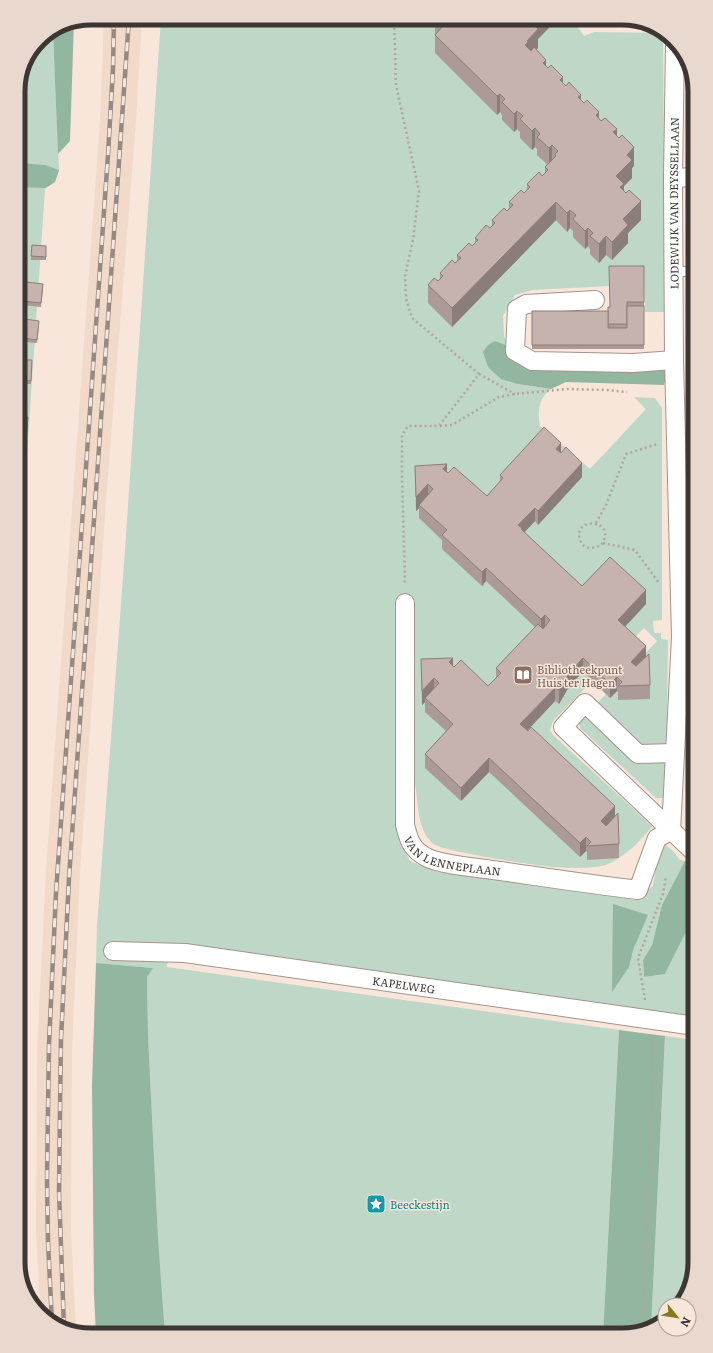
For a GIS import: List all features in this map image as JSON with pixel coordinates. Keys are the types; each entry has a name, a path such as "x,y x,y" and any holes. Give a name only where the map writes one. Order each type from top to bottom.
{"street":[{"name":"LODEWIJK VAN DEYSSELLAAN","path":"671,831 675,753 688,637 680,603 674,360 673,178 675,52"},
{"path":"673,178 688,177"},
{"path":"595,300 526,304 518,309 515,351 532,361 633,363 674,360"},
{"name":"VAN LENNEPLAAN","path":"405,603 406,825 410,842 417,851 427,858 448,863 571,882 638,890 657,838 671,831"},
{"path":"675,753 638,754 585,703 563,727 688,846"},
{"name":"KAPELWEG","path":"113,951 185,953 688,1025"}],"lane":[{"path":"674,271 688,272"}],"path":[{"path":"394,25 396,85 419,191 413,240 405,276 406,298 412,318 479,374 515,394"},
{"path":"439,426 479,374"},
{"path":"405,603 402,435 408,426 452,426 499,397 515,394 567,389 627,392"},
{"path":"596,523 606,505 626,454 660,443 676,445"},
{"path":"596,523 603,528 605,532 605,539 603,543 595,548 584,545 581,542 581,529 587,524 596,523"},
{"path":"603,543 635,550 662,587 680,603"},
{"path":"642,1325 653,1076 651,1019 645,1000 638,958 663,894 666,870"}],"shaded area":[{"path":"104,25 142,25 136,121 106,502 80,872 72,1052 71,1231 76,1326 58,1319 44,1309 40,1303 36,1232 37,1051 46,870 100,120"}],"green space":[{"path":"161,25 575,25 584,36 594,32 653,33 663,39 665,312 645,312 644,270 610,286 533,290 515,295 503,316 504,336 518,384 551,389 541,401 539,410 540,426 590,469 646,409 634,397 655,398 662,408 662,620 653,621 654,633 661,633 661,639 668,640 666,798 656,798 580,728 579,722 657,641 644,628 553,721 550,730 553,735 652,826 632,848 614,861 603,866 574,868 544,866 469,854 432,843 420,820 413,773 400,747 399,840 410,861 437,872 606,894 636,900 653,886 661,841 674,852 680,860 685,861 662,905 652,945 643,960 644,977 665,974 688,928 688,1016 591,1004 348,967 170,945 167,967 619,1030 603,1328 164,1328 158,1237 148,1035 147,977 153,968 96,963 97,926 125,550"},
{"path":"74,27 70,141 58,154 53,37"},
{"path":"53,37 59,170 55,182 45,189 25,484 25,87 30,66 36,54 44,44"},
{"path":"25,164 45,165 59,170 55,182 45,188 25,187"},
{"path":"495,341 508,346 519,361 666,370 666,379 664,385 566,382 551,389 518,384 501,379 488,367 483,352 488,345"},
{"path":"685,861 688,862 688,928 665,974 644,977 643,960 652,945 662,905"},
{"path":"613,904 648,915 633,950 629,967 612,992"},
{"path":"96,963 153,968 147,977 148,1035 158,1237 164,1328 96,1328 92,1085"},
{"path":"619,1030 665,1036 651,1321 635,1327 603,1328"},
{"path":"665,1036 688,1039 688,1262 684,1283 678,1297 657,1297 657,1318 651,1321"}],"building":[{"path":"442,25 534,25 538,29 525,45 531,51 534,47 546,60 543,63 548,68 551,65 563,77 560,80 566,86 569,82 581,95 578,97 584,103 587,100 599,112 596,115 601,121 605,118 617,129 613,132 619,138 622,135 634,147 627,155 632,160 616,176 624,184 620,187 626,193 629,190 641,201 623,219 628,225 612,242 606,236 599,244 590,236 593,233 588,228 585,231 573,219 576,215 570,210 567,213 556,202 452,308 428,285 434,278 438,281 443,276 440,273 452,260 455,263 461,258 457,255 469,243 472,246 478,240 475,238 486,225 490,228 495,223 492,220 504,208 507,211 513,205 509,202 521,190 524,193 530,187 527,184 539,172 542,176 548,170 545,167 556,156 555,154 558,151 552,145 549,148 537,137 540,134 535,128 532,131 520,119 523,116 517,111 514,114 502,102 505,99 500,94 497,96 435,35 443,26"},
{"path":"32,245 46,246 46,257 31,256"},
{"path":"609,266 644,266 644,302 627,302 627,324 608,324 608,307 610,307"},
{"path":"26,282 43,284 41,303 25,301"},
{"path":"627,306 644,306 644,345 532,345 532,311 608,311 608,328 627,328"},
{"path":"25,319 39,321 37,340 25,338"},
{"path":"25,360 32,360 31,381 25,381"},
{"path":"25,417 28,417 25,442"},
{"path":"544,427 561,443 556,449 561,453 566,447 582,463 538,511 535,508 518,525 582,586 610,557 646,590 618,620 646,646 631,662 636,666 649,654 650,685 618,686 622,682 617,677 610,684 583,658 570,672 559,690 555,688 520,724 528,731 531,727 615,806 601,821 606,826 618,813 619,844 587,846 591,842 586,837 580,843 489,758 461,788 425,754 453,724 425,698 439,683 434,678 422,691 421,659 453,658 449,662 454,667 461,660 488,686 501,673 496,668 538,624 543,629 550,620 545,615 541,619 486,568 482,572 442,535 447,530 419,505 433,489 428,484 416,497 415,466 447,464 443,469 448,473 454,467 487,496 503,478 500,475"}],"railway":[{"path":"52,1314 47,1178 49,1044 56,893 108,155 114,25"},
{"path":"64,1322 59,1192 61,1039 69,878 129,25"}],"place":[{"name":"Bibliotheekpunt Huis ter Hagen","path":"523,675"},
{"name":"Beeckestijn","path":"376,1204"}]}
